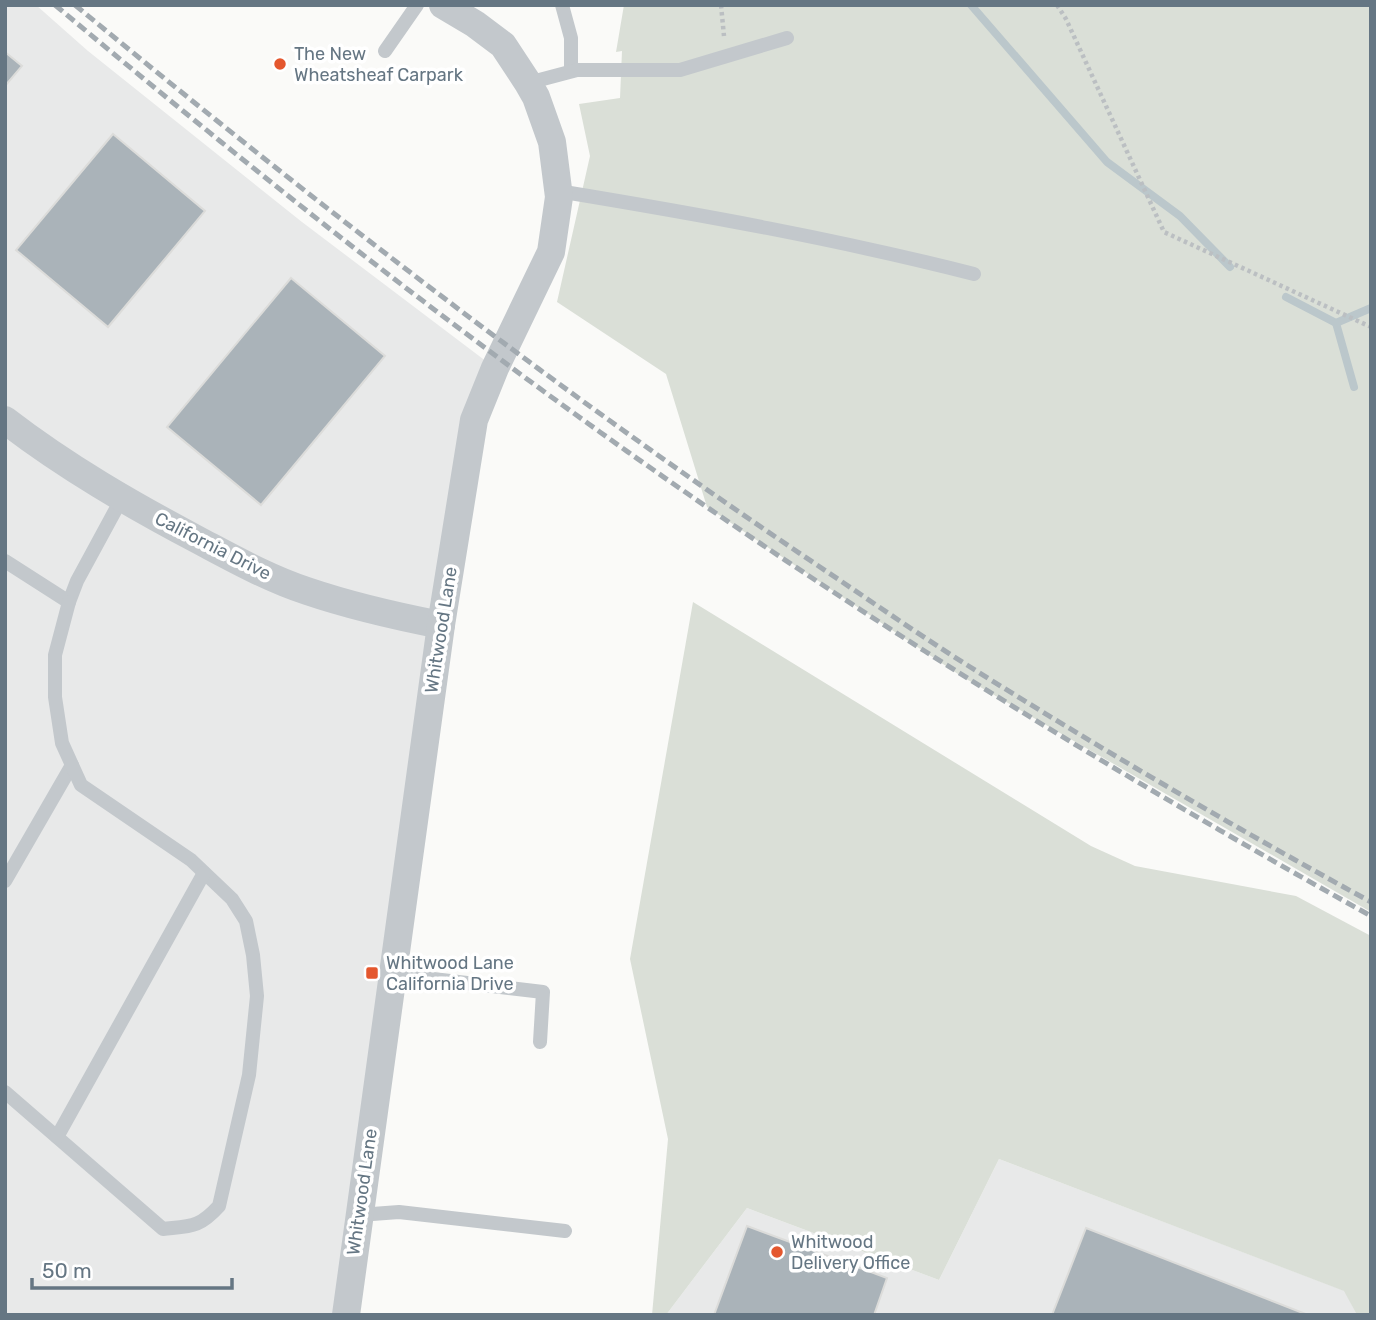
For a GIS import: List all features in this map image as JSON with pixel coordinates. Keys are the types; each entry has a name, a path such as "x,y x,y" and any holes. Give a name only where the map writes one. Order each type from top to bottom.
{"street":[{"name":"Whitwood Lane","path":"346,1315 391,974 441,625 474,420 495,368 551,252 559,197 552,142 536,97 528,83 503,45 443,5"},
{"name":"California Drive","path":"5,420 71,467 227,555 303,590 373,612 441,625"}],"lane":[{"path":"384,51 417,5"},
{"path":"562,5 572,38 570,71"},
{"path":"528,83 570,71 680,70 787,38"},
{"path":"558,191 727,219 974,274"},
{"path":"5,1092 163,1229 198,1225 219,1206 249,1075 257,996 246,921 232,899 191,860 81,785 62,743 55,697 55,655 69,602 77,581 122,498"},
{"path":"5,561 69,602"},
{"path":"5,881 72,765"},
{"path":"57,1137 204,873"},
{"path":"391,974 542,992 540,1042"},
{"path":"359,1215 399,1212 565,1231"}],"path":[{"path":"721,5 724,36"},
{"path":"1057,5 1066,19 1164,232 1371,327"}],"shaded area":[{"path":"5,5 36,5 88,51 302,222 495,368 346,1315 5,1315"},
{"path":"624,5 1371,5 1371,912 961,676 707,507 666,374 557,302 590,156 579,104 620,98 622,51 616,52"},
{"path":"693,602 1091,846 1135,866 1296,896 1371,936 1371,1315 1357,1315 1344,1291 999,1159 939,1280 747,1208 666,1315 652,1315 668,1139 630,959"},
{"path":"999,1159 1345,1291 1357,1315 666,1315 747,1208 939,1280"}],"building":[{"path":"5,52 22,66 5,86"},
{"path":"113,134 205,211 108,327 16,250"},
{"path":"291,278 385,356 261,505 167,427"},
{"name":"Whitwood Delivery Office","path":"747,1226 887,1278 874,1315 714,1315"},
{"path":"1086,1228 1308,1315 1052,1315"}],"waterway":[{"path":"971,5 1107,162 1180,216 1230,267"},
{"path":"1286,297 1336,323"},
{"path":"1354,387 1336,323 1371,308"}],"railway":[{"path":"55,5 206,130 360,252 572,412 682,490 794,566 1021,712 1253,850 1371,916"},
{"path":"75,5 258,154 445,299 731,507 1017,696 1167,786 1371,902"}],"place":[{"name":"The New Wheatsheaf Carpark","path":"280,64"},
{"name":"Whitwood Lane California Drive","path":"372,973"},
{"name":"Whitwood Delivery Office","path":"777,1252"}]}
